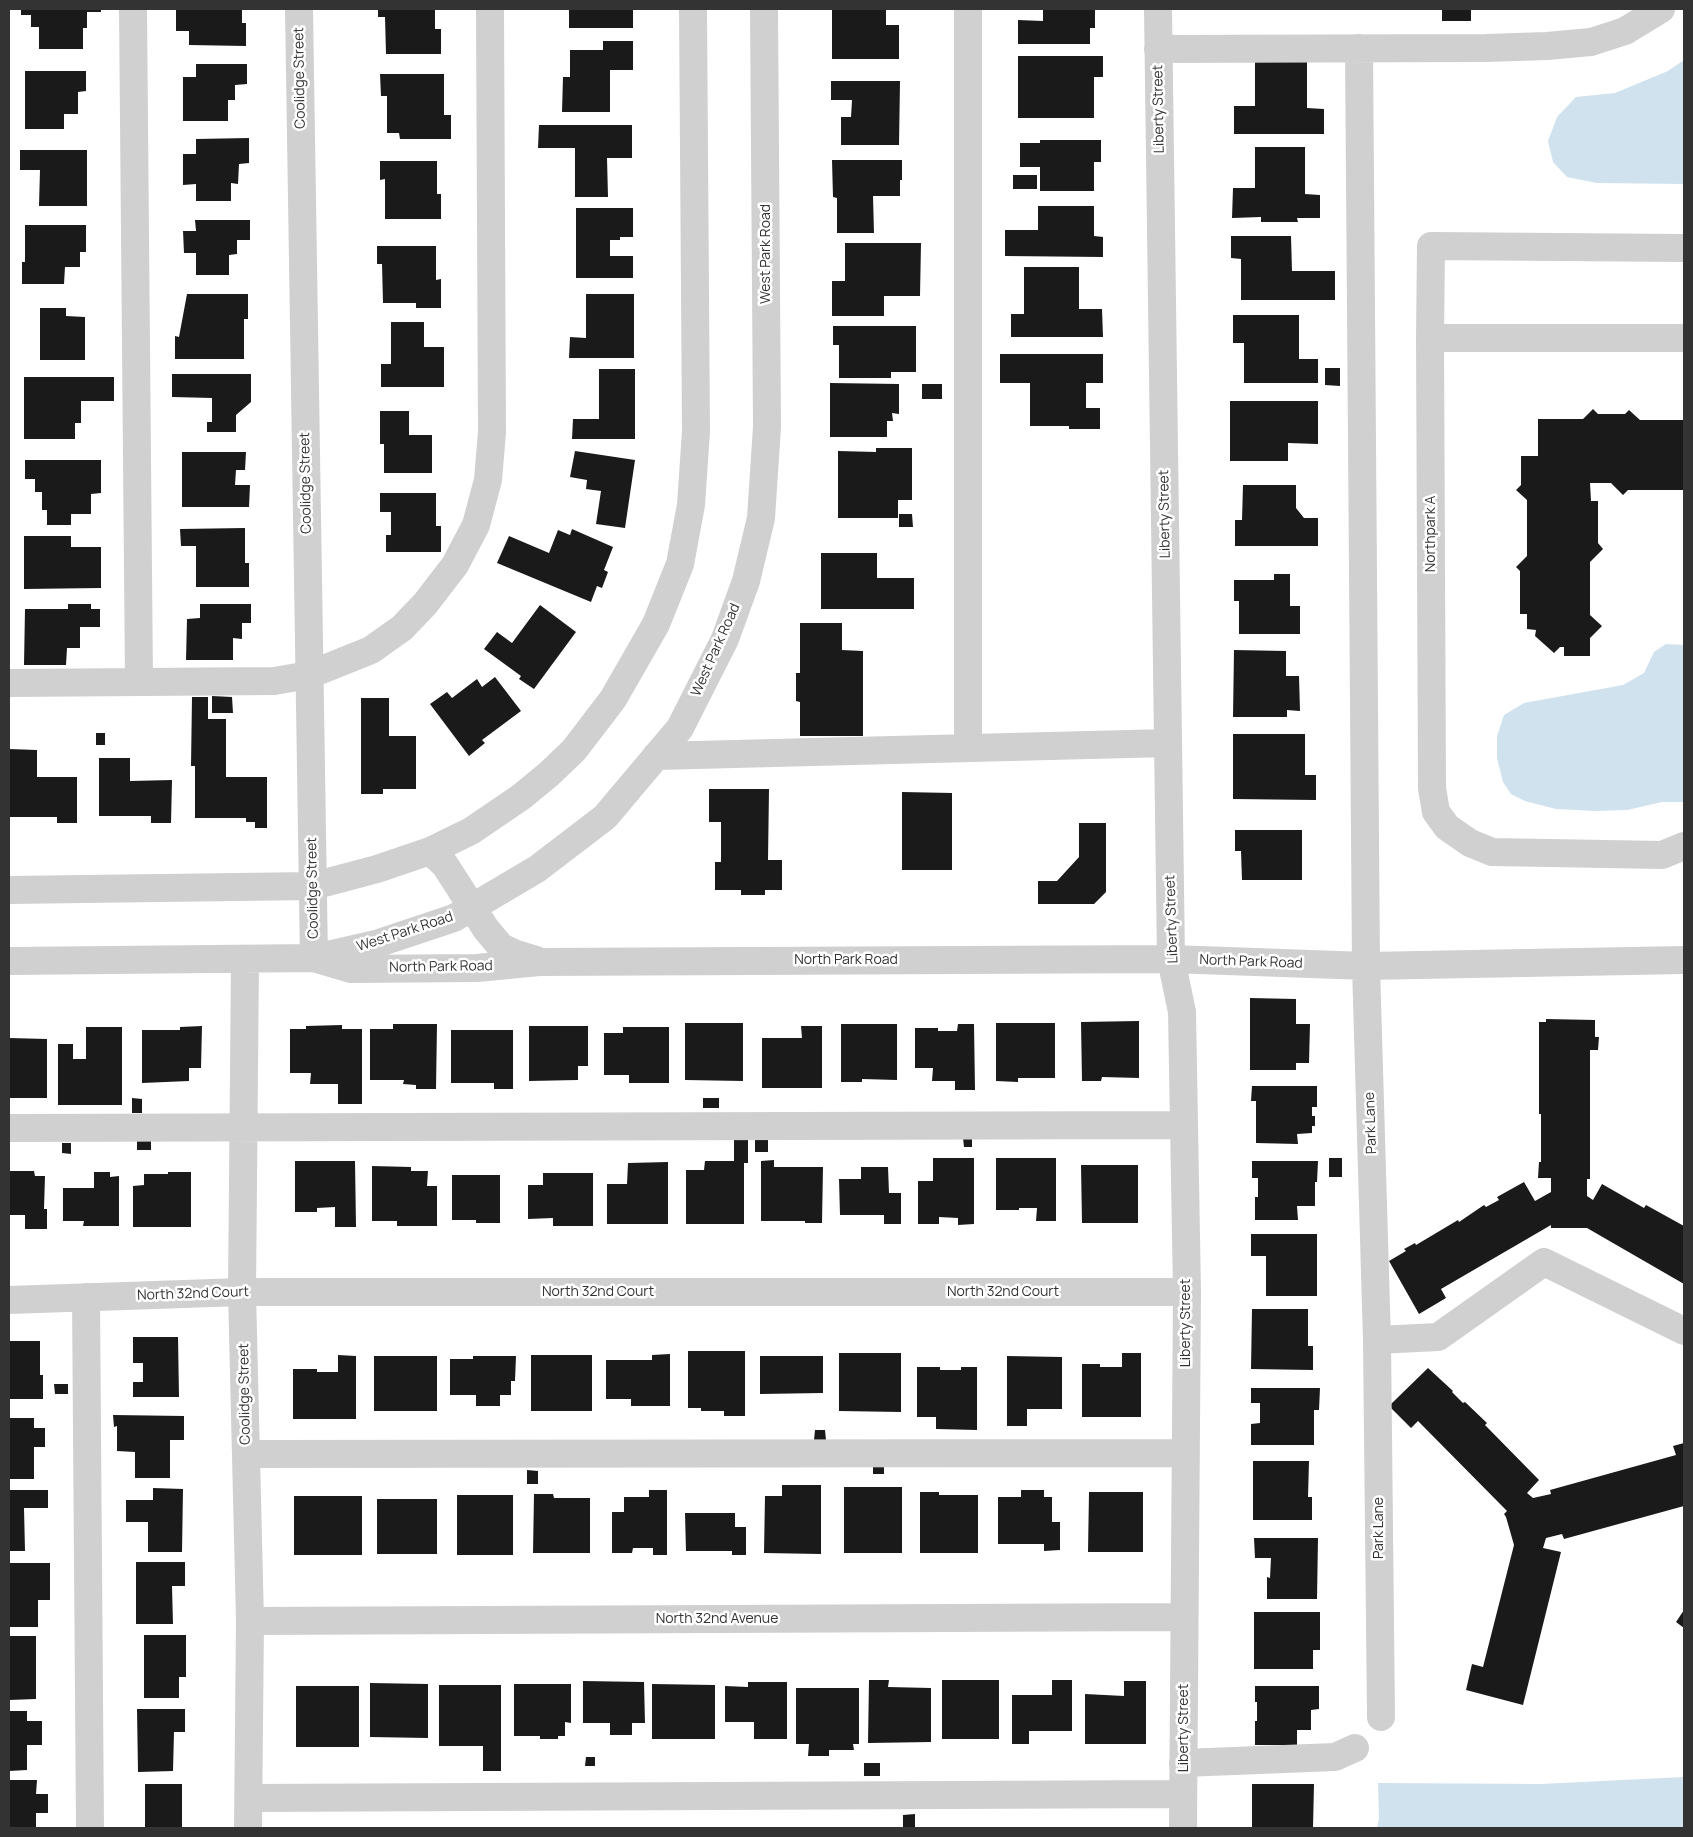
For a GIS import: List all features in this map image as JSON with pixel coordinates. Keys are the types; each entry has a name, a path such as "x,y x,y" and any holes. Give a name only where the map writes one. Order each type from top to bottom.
{"street":[{"path":"133,9 139,682"},
{"name":"Coolidge Street","path":"299,9 314,958"},
{"path":"9,683 274,681 309,675 371,650 402,628 425,604 455,565 476,525 488,480 492,432 490,9"},
{"path":"9,890 313,886 376,869 430,851 471,832 514,802 549,774 574,750 613,699 656,624 680,564 691,505 696,431 693,9"},
{"name":"West Park Road","path":"314,958 376,944 454,918 537,869 605,817 680,728 725,639 746,581 761,518 767,427 764,9"},
{"path":"968,9 968,748"},
{"name":"Liberty Street","path":"1158,9 1171,959 1182,1012 1187,1292 1183,1828"},
{"path":"1158,49 1486,48 1591,42 1625,31 1661,9"},
{"name":"Park Lane","path":"1359,48 1366,966 1377,1340 1381,1717"},
{"name":"Northpark A","path":"1684,248 1431,246 1430,338 1432,788 1436,812 1447,827 1470,843 1492,852 1662,855 1684,846"},
{"path":"1430,338 1684,338"},
{"path":"656,756 1168,743"},
{"path":"430,851 444,865 486,929 501,946 516,954 539,962"},
{"name":"North Park Road","path":"9,961 314,958 351,969 477,968 539,962 1171,959 1366,966 1684,960"},
{"name":"Coolidge Street","path":"245,959 242,1292 250,1621 248,1828"},
{"path":"9,1128 1184,1125"},
{"path":"1377,1340 1438,1337 1544,1262 1684,1331"},
{"name":"North 32nd Court","path":"9,1300 242,1292 1187,1292"},
{"path":"86,1297 90,1828"},
{"path":"246,1454 1185,1453"},
{"name":"North 32nd Avenue","path":"250,1621 1184,1618"},
{"path":"1184,1762 1335,1757 1355,1748"},
{"path":"249,1798 1183,1794"}],"water":[{"path":"1684,60 1684,184 1597,183 1567,177 1553,162 1548,141 1557,117 1576,97 1615,93 1668,71"},
{"path":"1666,644 1684,645 1684,802 1662,802 1627,810 1596,811 1556,809 1525,801 1511,794 1503,782 1497,758 1497,736 1504,715 1524,703 1623,685 1644,673 1654,652"},
{"path":"1684,1777 1684,1828 1377,1828 1379,1819 1378,1783 1541,1784"}],"building":[{"path":"21,9 101,9 101,12 87,12 87,28 83,28 83,49 39,49 39,27 31,27 31,15 21,15"},
{"path":"176,9 242,9 242,23 246,23 246,46 189,45 189,31 176,31"},
{"path":"378,9 435,9 435,29 441,29 441,54 386,54 385,17 378,17"},
{"path":"569,9 633,9 633,28 569,28"},
{"path":"832,9 886,9 886,25 899,25 899,59 832,59"},
{"path":"1043,9 1095,9 1095,28 1090,28 1090,44 1018,44 1018,20 1043,21"},
{"path":"1442,9 1471,9 1471,21 1442,21"},
{"path":"603,41 633,41 633,70 610,70 610,112 562,112 563,77 570,77 570,50 603,50"},
{"path":"1018,56 1103,56 1103,77 1094,77 1094,118 1018,118"},
{"path":"1255,62 1307,62 1307,108 1324,109 1324,134 1234,134 1234,106 1255,106"},
{"path":"196,64 247,64 247,84 235,85 235,100 228,100 228,121 183,121 183,77 196,77"},
{"path":"25,71 86,71 86,91 78,92 78,114 64,114 64,129 25,129"},
{"path":"380,74 444,74 444,115 451,115 451,139 400,139 399,133 387,133 387,96 381,96"},
{"path":"831,81 900,81 899,145 841,145 841,117 851,117 852,100 831,100"},
{"path":"539,125 632,125 632,158 607,158 608,197 575,197 575,148 538,148"},
{"path":"249,138 249,163 239,164 238,184 231,183 231,201 196,201 196,184 183,185 183,154 196,154 196,139"},
{"path":"1040,140 1101,140 1101,162 1094,162 1094,191 1040,191 1040,167 1020,167 1020,143 1040,143"},
{"path":"1255,147 1305,147 1305,194 1320,195 1320,218 1297,218 1298,222 1261,222 1261,217 1232,218 1233,188 1255,188"},
{"path":"20,150 87,150 87,206 39,206 40,170 20,170"},
{"path":"832,160 902,160 900,196 873,196 874,233 837,233 837,198 833,197"},
{"path":"380,161 437,161 437,194 441,194 441,219 385,219 385,179 380,180"},
{"path":"1013,175 1037,175 1037,189 1013,189"},
{"path":"1038,206 1094,206 1094,236 1103,237 1103,257 1005,256 1005,230 1038,230"},
{"path":"576,208 633,208 633,237 620,237 620,240 610,240 610,256 633,256 633,278 576,278"},
{"path":"195,220 250,220 250,240 237,240 237,254 229,255 229,275 196,275 196,253 184,253 183,231 196,231"},
{"path":"25,225 86,225 86,252 80,252 80,267 65,267 64,284 22,284 22,262 25,262"},
{"path":"1231,236 1291,236 1292,271 1335,271 1335,300 1241,300 1241,259 1231,258"},
{"path":"845,243 921,243 920,296 884,296 884,316 832,316 832,281 845,281"},
{"path":"377,246 436,246 436,280 441,279 441,308 416,308 416,303 383,303 382,264 377,264"},
{"path":"1024,267 1079,267 1079,309 1102,309 1103,337 1011,337 1011,314 1024,314"},
{"path":"187,294 248,294 248,319 244,319 244,359 175,359 175,336 179,337"},
{"path":"586,294 634,294 634,358 569,358 570,337 586,338"},
{"path":"40,308 66,308 66,316 85,317 85,360 40,360"},
{"path":"1233,315 1299,315 1299,359 1318,359 1318,383 1244,383 1244,343 1233,343"},
{"path":"391,322 424,322 424,347 444,347 444,387 381,387 381,364 391,364"},
{"path":"833,326 916,326 916,372 891,372 891,378 839,378 839,345 833,345"},
{"path":"1000,354 1103,354 1103,383 1086,383 1086,408 1100,408 1100,429 1069,429 1069,426 1030,426 1030,383 1000,383"},
{"path":"1325,368 1340,368 1340,386 1325,385"},
{"path":"599,369 635,369 635,439 572,439 573,419 599,419"},
{"path":"172,374 251,374 251,402 236,415 236,432 207,432 207,422 212,422 212,398 172,397"},
{"path":"24,377 114,377 114,401 81,401 81,423 75,423 75,439 24,439"},
{"path":"830,383 899,384 899,414 892,413 893,421 887,421 887,437 830,437"},
{"path":"922,384 942,384 942,399 922,399"},
{"path":"1230,401 1318,401 1318,444 1288,443 1288,461 1230,461"},
{"path":"1593,409 1598,414 1625,414 1629,410 1640,420 1684,420 1684,490 1628,490 1623,495 1611,483 1590,483 1591,501 1598,501 1598,543 1603,549 1590,562 1590,615 1602,626 1590,638 1590,656 1564,656 1564,647 1560,647 1554,653 1535,636 1536,630 1527,629 1527,614 1520,614 1520,571 1516,567 1527,556 1527,500 1516,490 1521,485 1521,456 1538,456 1538,419 1583,419"},
{"path":"380,411 409,411 409,435 432,435 432,473 384,473 384,444 380,444"},
{"path":"876,448 912,448 912,500 898,500 898,518 838,518 838,451 876,452"},
{"path":"575,451 635,460 625,528 596,524 601,491 586,489 587,480 570,477"},
{"path":"182,452 246,452 245,470 236,470 235,485 250,485 249,507 182,507"},
{"path":"25,460 101,460 101,493 91,494 91,514 71,514 71,525 47,525 47,510 42,510 42,492 35,492 35,479 25,479"},
{"path":"1243,485 1296,485 1296,508 1304,518 1318,518 1318,546 1235,546 1235,520 1242,520"},
{"path":"380,493 436,493 436,526 441,526 441,552 386,552 386,535 391,535 391,512 380,512"},
{"path":"899,514 912,514 913,527 899,527"},
{"path":"245,528 245,563 249,563 249,587 196,587 196,546 181,546 180,529"},
{"path":"572,529 613,547 604,570 608,572 602,588 597,586 591,602 497,563 509,536 549,553 558,530 570,535"},
{"path":"24,536 71,536 71,547 101,547 101,588 24,589"},
{"path":"821,553 877,553 877,578 914,578 914,609 821,609"},
{"path":"1274,574 1290,574 1290,606 1300,606 1300,634 1239,634 1239,601 1234,601 1234,580 1274,580"},
{"path":"68,604 91,604 91,609 100,609 100,627 80,627 80,648 67,648 66,665 24,665 25,609 68,609"},
{"path":"200,604 251,604 251,623 242,623 242,639 233,638 233,660 186,660 187,619 200,618"},
{"path":"540,605 576,632 534,689 519,679 521,676 484,649 497,632 512,643"},
{"path":"800,623 842,623 842,650 863,651 863,736 800,736 800,702 796,701 796,673 800,673"},
{"path":"1234,650 1286,651 1286,676 1299,676 1300,711 1287,710 1287,717 1233,717"},
{"path":"495,677 521,711 482,740 485,743 469,756 430,704 447,692 452,698 477,679 482,687"},
{"path":"212,696 232,697 233,713 212,713"},
{"path":"192,697 208,697 208,719 226,719 226,777 267,777 267,828 255,828 255,822 246,822 246,818 195,818 195,766 191,766"},
{"path":"361,698 389,698 389,736 416,736 416,789 383,789 383,794 361,794"},
{"path":"96,733 105,733 105,745 96,745"},
{"path":"1233,734 1305,734 1305,775 1316,775 1316,800 1233,799"},
{"path":"9,749 37,750 37,777 77,777 77,823 57,823 57,817 9,817"},
{"path":"99,758 130,758 130,781 172,780 171,823 151,823 151,816 99,816"},
{"path":"709,789 769,789 768,860 782,860 782,890 765,890 765,895 741,895 741,890 715,890 715,862 721,862 721,822 709,822"},
{"path":"902,792 952,793 952,870 902,870"},
{"path":"1079,823 1106,823 1106,892 1094,904 1038,904 1038,881 1057,881 1079,857"},
{"path":"1235,830 1302,830 1302,880 1242,880 1241,851 1235,851"},
{"path":"1250,998 1296,999 1296,1024 1310,1024 1309,1063 1296,1063 1296,1070 1250,1070"},
{"path":"1546,1019 1595,1020 1595,1037 1599,1037 1598,1050 1590,1050 1590,1179 1587,1179 1587,1196 1593,1200 1602,1184 1644,1208 1646,1205 1684,1226 1684,1284 1587,1228 1551,1228 1551,1225 1441,1289 1446,1298 1419,1314 1389,1261 1406,1251 1404,1249 1415,1243 1416,1245 1458,1220 1459,1222 1484,1205 1486,1207 1499,1200 1497,1197 1524,1182 1535,1201 1551,1192 1551,1178 1538,1178 1539,1162 1541,1162 1539,1022 1546,1022"},
{"path":"1139,1021 1139,1078 1102,1077 1101,1081 1082,1081 1081,1022"},
{"path":"685,1023 743,1023 743,1081 685,1080"},
{"path":"996,1023 1055,1023 1055,1078 1018,1078 1018,1082 996,1081"},
{"path":"393,1024 437,1024 436,1089 416,1089 416,1085 403,1084 404,1080 370,1080 370,1029 393,1029"},
{"path":"841,1024 897,1024 897,1080 862,1079 862,1082 841,1082"},
{"path":"958,1024 974,1024 975,1090 955,1090 955,1081 932,1081 933,1068 915,1068 915,1028 938,1028 938,1031 957,1031"},
{"path":"342,1025 342,1029 362,1029 362,1104 338,1104 338,1084 310,1084 311,1073 290,1073 290,1029 306,1029 306,1026"},
{"path":"202,1026 201,1068 189,1068 189,1081 142,1083 142,1030 180,1030 180,1027"},
{"path":"529,1026 588,1026 588,1066 578,1066 578,1080 529,1081"},
{"path":"801,1026 822,1026 822,1088 762,1088 762,1038 802,1038"},
{"path":"86,1027 122,1027 122,1105 58,1105 58,1044 73,1044 73,1059 86,1059"},
{"path":"623,1027 669,1027 669,1083 629,1083 629,1075 604,1075 604,1033 623,1033"},
{"path":"451,1030 513,1030 513,1089 494,1089 494,1083 451,1083"},
{"path":"9,1038 47,1039 47,1098 9,1098"},
{"path":"1252,1086 1317,1086 1317,1107 1312,1107 1312,1116 1315,1116 1315,1126 1312,1126 1312,1133 1297,1134 1298,1144 1256,1143 1256,1101 1251,1101"},
{"path":"132,1098 142,1099 142,1113 132,1113"},
{"path":"703,1098 719,1098 719,1108 703,1108"},
{"path":"755,1136 768,1136 768,1152 755,1152"},
{"path":"734,1137 748,1137 748,1163 744,1163 744,1224 686,1224 686,1170 704,1170 705,1161 734,1161"},
{"path":"972,1137 972,1147 964,1147 963,1138"},
{"path":"137,1141 151,1141 151,1150 137,1150"},
{"path":"62,1143 71,1143 71,1154 62,1153"},
{"path":"933,1158 974,1158 974,1224 958,1225 958,1218 939,1217 939,1224 918,1224 918,1181 933,1181"},
{"path":"996,1158 1056,1158 1056,1221 1036,1221 1037,1208 996,1210"},
{"path":"1329,1158 1342,1158 1342,1177 1329,1177"},
{"path":"774,1160 774,1167 823,1167 822,1223 761,1221 761,1161"},
{"path":"295,1161 355,1161 356,1227 335,1227 335,1207 317,1208 317,1212 295,1212"},
{"path":"1252,1161 1318,1161 1317,1182 1315,1182 1315,1206 1297,1206 1298,1220 1255,1220 1255,1197 1258,1197 1258,1178 1252,1178"},
{"path":"668,1162 668,1224 607,1224 607,1184 627,1184 628,1163"},
{"path":"1081,1165 1138,1165 1138,1223 1082,1223"},
{"path":"372,1166 411,1167 411,1171 428,1171 427,1186 437,1186 437,1226 397,1226 397,1221 372,1221"},
{"path":"861,1167 888,1167 889,1193 901,1193 901,1224 884,1224 884,1215 840,1215 839,1179 861,1179"},
{"path":"9,1171 34,1171 35,1176 45,1176 44,1209 47,1209 47,1229 25,1229 25,1215 9,1215"},
{"path":"94,1172 110,1172 110,1177 119,1176 119,1226 83,1226 84,1221 63,1221 63,1188 94,1188"},
{"path":"168,1172 191,1172 191,1227 133,1227 133,1186 144,1185 144,1174 168,1174"},
{"path":"543,1173 593,1173 593,1226 553,1226 553,1218 528,1219 528,1185 543,1185"},
{"path":"452,1175 500,1175 500,1223 452,1220"},
{"path":"1251,1234 1317,1234 1317,1296 1266,1296 1266,1256 1251,1256"},
{"path":"1252,1309 1308,1309 1308,1346 1313,1346 1313,1370 1251,1369"},
{"path":"133,1337 178,1337 179,1397 133,1397 133,1382 143,1382 143,1363 133,1363"},
{"path":"9,1341 40,1341 40,1375 43,1375 43,1399 9,1399"},
{"path":"688,1351 745,1351 745,1416 724,1416 724,1411 701,1411 701,1408 688,1408"},
{"path":"839,1353 901,1353 901,1412 839,1411"},
{"path":"1122,1353 1141,1353 1141,1417 1082,1417 1082,1364 1100,1364 1100,1367 1122,1367"},
{"path":"670,1354 670,1406 631,1406 631,1399 606,1399 606,1360 652,1360 652,1355"},
{"path":"338,1355 356,1356 356,1419 293,1419 293,1369 317,1369 317,1372 338,1372"},
{"path":"531,1355 592,1355 592,1411 531,1411"},
{"path":"374,1356 437,1356 437,1411 374,1411"},
{"path":"473,1356 516,1356 515,1381 511,1381 511,1395 500,1395 500,1406 476,1406 476,1395 450,1395 450,1359 473,1359"},
{"path":"760,1356 823,1356 823,1393 760,1394"},
{"path":"1007,1356 1062,1357 1062,1409 1027,1409 1027,1426 1007,1426"},
{"path":"917,1367 940,1367 940,1370 961,1370 961,1367 977,1367 977,1430 936,1429 936,1417 917,1417"},
{"path":"1428,1368 1463,1403 1465,1402 1487,1423 1485,1425 1539,1480 1527,1493 1533,1498 1551,1494 1550,1490 1676,1455 1673,1446 1684,1443 1684,1506 1564,1539 1562,1534 1546,1538 1543,1548 1561,1552 1523,1705 1466,1690 1472,1664 1483,1667 1514,1545 1504,1514 1507,1511 1418,1421 1411,1428 1389,1406"},
{"path":"54,1384 68,1384 68,1394 55,1394"},
{"path":"1251,1388 1320,1388 1319,1410 1314,1410 1314,1445 1251,1445 1251,1424 1260,1423 1260,1403 1251,1403"},
{"path":"113,1415 184,1416 184,1440 170,1440 170,1478 135,1478 135,1452 117,1451 117,1426 114,1427"},
{"path":"9,1418 34,1418 34,1428 45,1428 45,1447 34,1447 34,1479 9,1479"},
{"path":"815,1430 825,1430 826,1440 814,1440"},
{"path":"1253,1461 1309,1461 1308,1497 1312,1497 1312,1520 1253,1520"},
{"path":"884,1466 884,1474 873,1474 873,1467"},
{"path":"527,1470 538,1471 538,1484 527,1484"},
{"path":"782,1485 821,1485 821,1554 764,1553 765,1496 782,1496"},
{"path":"844,1487 902,1487 902,1553 844,1553"},
{"path":"153,1488 183,1489 182,1552 148,1552 148,1522 126,1522 126,1500 153,1500"},
{"path":"9,1490 48,1490 48,1508 24,1508 25,1551 9,1551"},
{"path":"649,1490 667,1490 667,1555 653,1555 653,1548 633,1548 632,1553 612,1553 612,1512 624,1512 624,1497 649,1497"},
{"path":"1021,1490 1044,1490 1044,1497 1052,1497 1052,1522 1060,1522 1060,1550 1044,1551 1044,1544 998,1544 998,1497 1021,1497"},
{"path":"920,1492 939,1492 939,1495 978,1495 978,1553 920,1553"},
{"path":"1089,1492 1143,1492 1143,1552 1088,1552"},
{"path":"534,1494 553,1494 554,1498 590,1498 590,1553 533,1553"},
{"path":"457,1495 513,1495 513,1555 457,1555"},
{"path":"294,1496 362,1496 362,1555 294,1555"},
{"path":"377,1499 437,1499 437,1554 377,1554"},
{"path":"685,1513 735,1513 735,1527 746,1527 746,1555 732,1555 732,1551 686,1551"},
{"path":"1254,1538 1318,1538 1317,1599 1267,1599 1267,1577 1270,1578 1271,1558 1255,1558"},
{"path":"136,1562 185,1562 185,1586 172,1586 173,1624 136,1624"},
{"path":"9,1563 50,1563 50,1600 38,1600 38,1627 9,1627"},
{"path":"1684,1610 1684,1628 1676,1622"},
{"path":"1254,1612 1320,1612 1320,1650 1313,1650 1313,1669 1254,1669"},
{"path":"144,1635 186,1635 186,1677 179,1677 179,1698 144,1698"},
{"path":"9,1636 36,1636 36,1699 9,1700"},
{"path":"869,1680 889,1680 888,1687 931,1688 931,1742 868,1743"},
{"path":"942,1680 999,1680 999,1739 942,1739"},
{"path":"1052,1680 1072,1680 1072,1731 1029,1731 1029,1744 1012,1744 1012,1695 1052,1695"},
{"path":"583,1681 644,1682 645,1723 632,1723 632,1735 610,1735 610,1723 583,1723"},
{"path":"1124,1681 1146,1681 1146,1744 1085,1744 1085,1694 1124,1696"},
{"path":"748,1682 787,1682 787,1739 754,1739 754,1722 725,1722 725,1686 748,1687"},
{"path":"370,1683 428,1684 428,1738 370,1737"},
{"path":"514,1684 571,1684 571,1723 565,1722 565,1736 558,1736 558,1739 540,1739 540,1736 514,1736"},
{"path":"652,1684 715,1685 715,1739 652,1739"},
{"path":"439,1685 501,1685 501,1771 483,1771 483,1746 439,1746"},
{"path":"296,1686 359,1686 359,1747 296,1747"},
{"path":"1255,1686 1319,1686 1319,1709 1311,1710 1311,1730 1297,1730 1297,1745 1255,1745 1257,1702 1255,1702"},
{"path":"796,1688 859,1688 859,1744 853,1744 854,1750 829,1750 829,1756 808,1756 809,1744 796,1744"},
{"path":"137,1709 185,1709 185,1732 174,1732 173,1771 138,1772"},
{"path":"9,1711 27,1711 27,1721 42,1721 42,1745 27,1745 27,1770 9,1771"},
{"path":"586,1757 595,1757 595,1766 585,1766"},
{"path":"864,1763 880,1763 880,1776 864,1776"},
{"path":"9,1780 37,1780 36,1794 48,1794 48,1813 36,1813 36,1828 9,1828"},
{"path":"145,1784 182,1784 182,1828 145,1828"},
{"path":"1252,1784 1314,1784 1313,1828 1252,1828"},
{"path":"915,1814 915,1828 903,1828 903,1815"}]}
